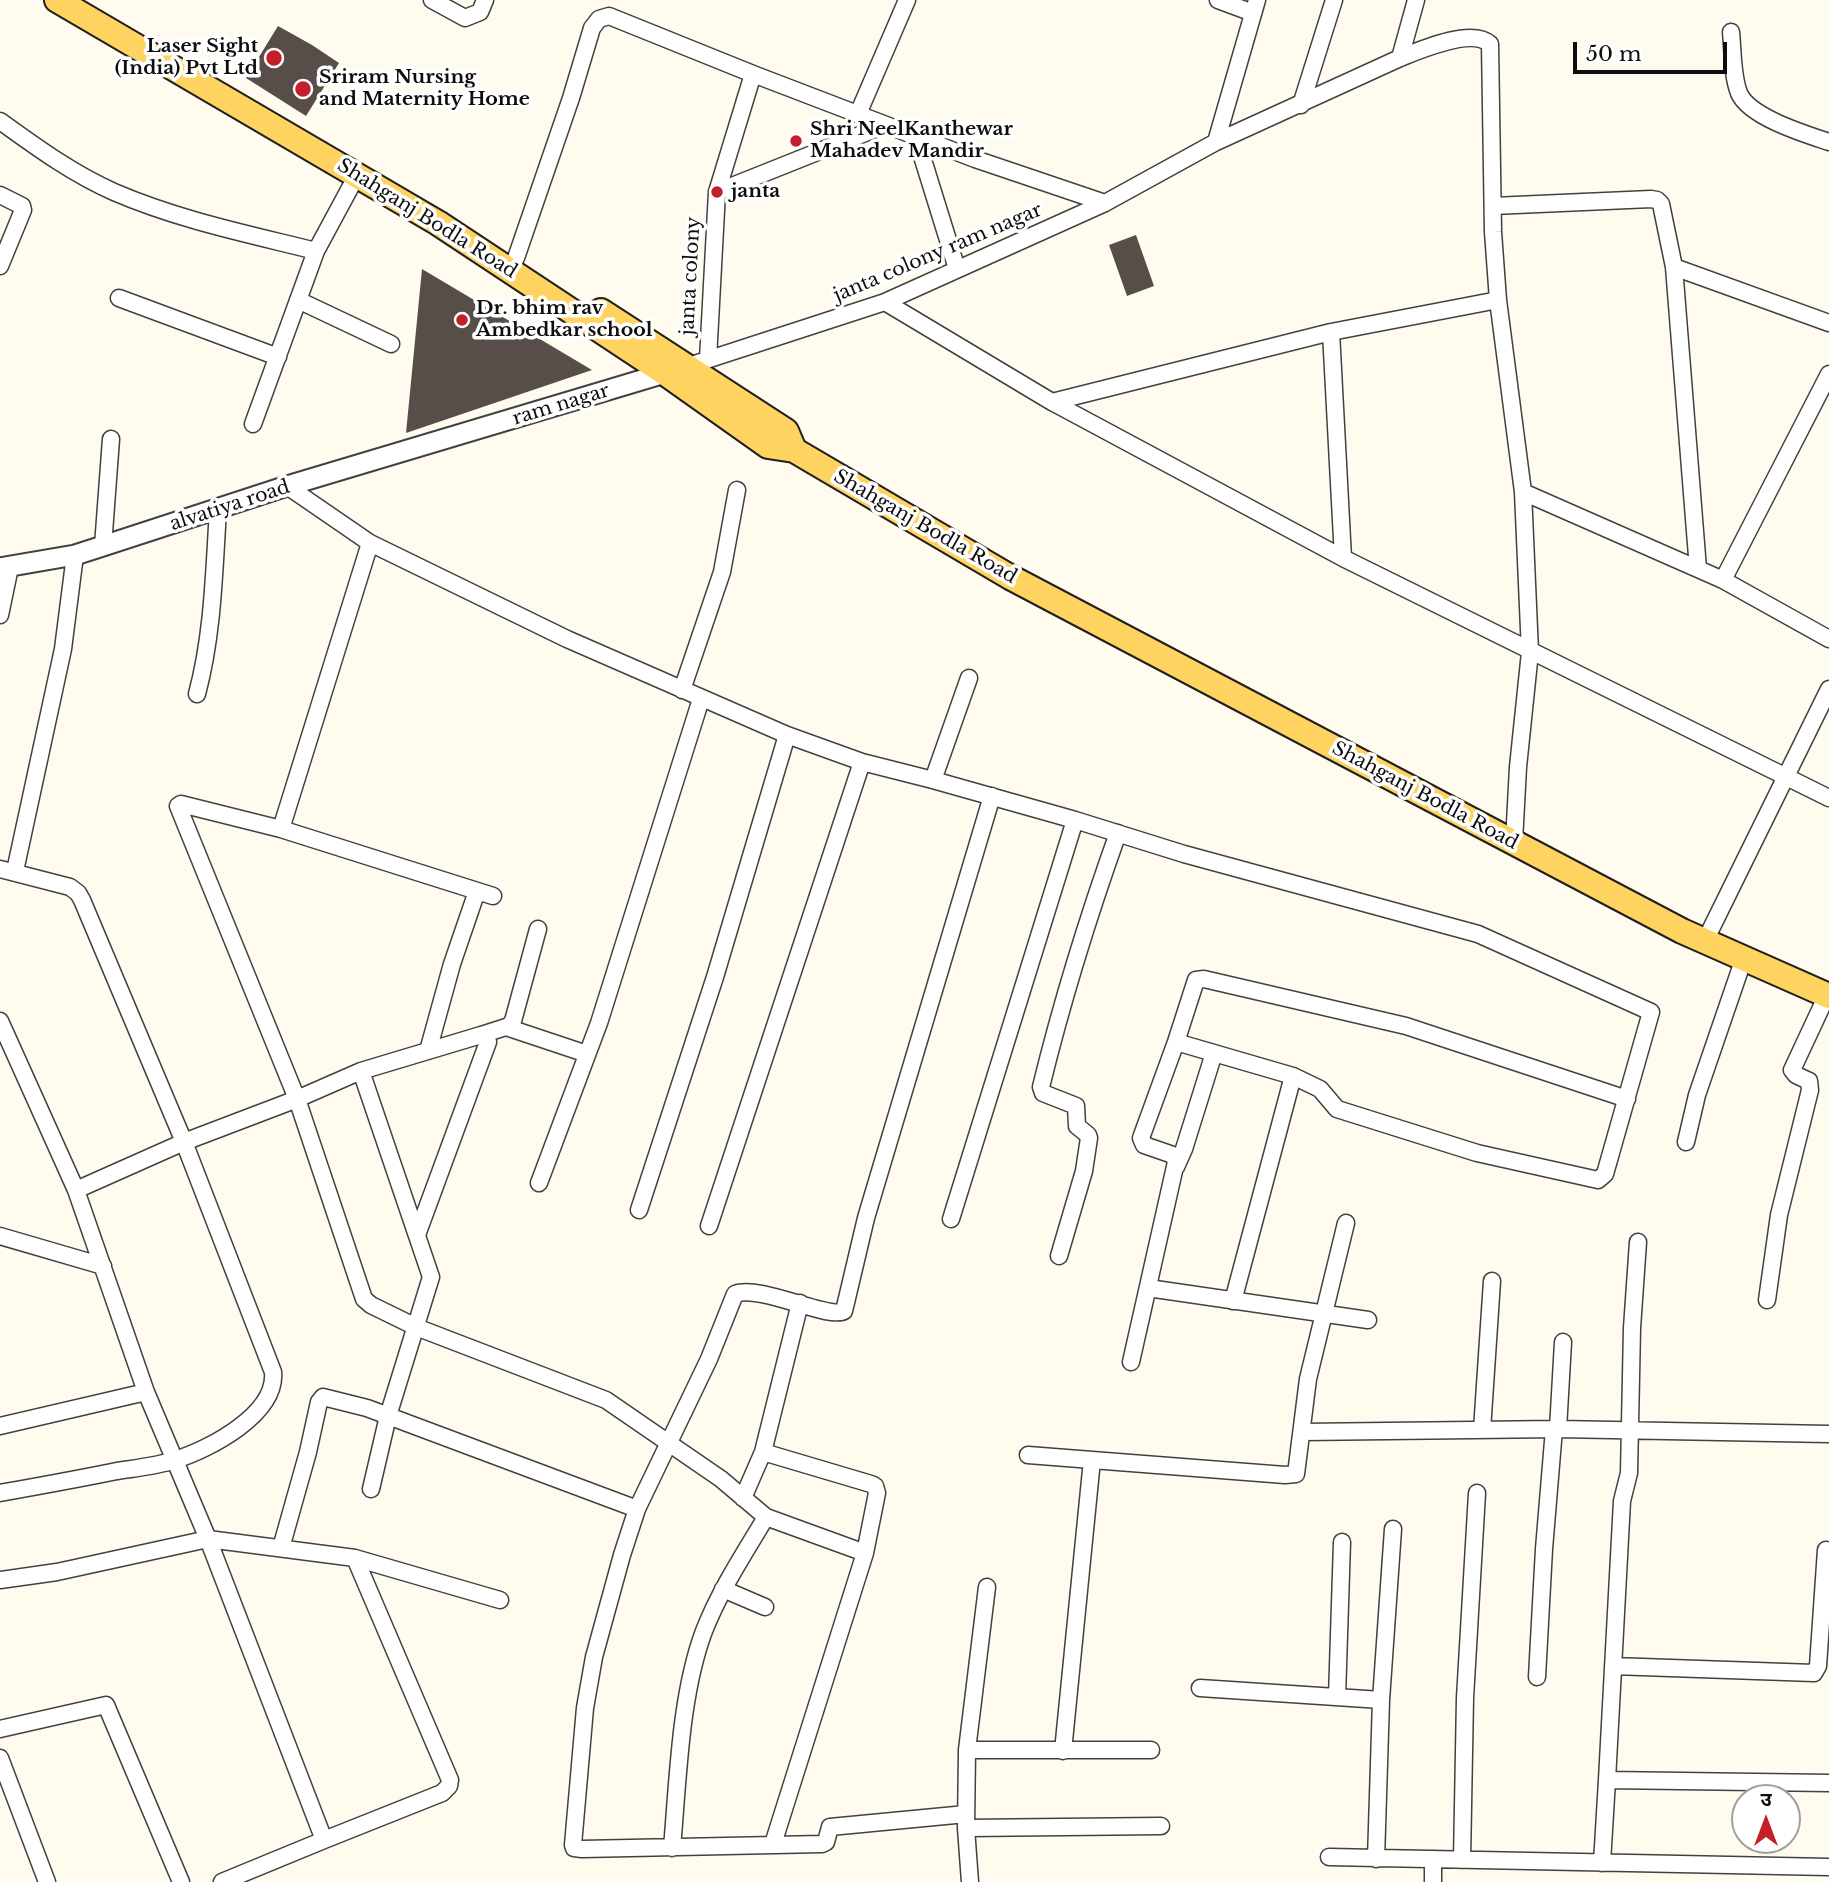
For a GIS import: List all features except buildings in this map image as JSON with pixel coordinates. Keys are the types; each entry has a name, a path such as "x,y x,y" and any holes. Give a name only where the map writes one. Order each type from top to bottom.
{"main road":[{"name":"Shahganj Bodla Road","path":"57,0 687,366 786,431 794,450 1010,577 1705,941 1828,996"},
{"path":"89,0 516,258 687,366"}],"street":[{"path":"432,0 465,18 480,12 485,0"},
{"path":"858,114 907,0"},
{"path":"1216,142 1255,6 1218,0"},
{"path":"1301,105 1334,0"},
{"path":"1400,58 1416,0"},
{"path":"516,258 571,99 592,28 598,19 610,16 916,137 1105,203"},
{"path":"1731,32 1737,89 1745,103 1777,124 1829,142"},
{"name":"janta colony ram nagar","path":"687,366 885,303 1105,203 1216,142 1400,58 1448,41 1479,38 1490,44 1493,206"},
{"name":"janta colony","path":"687,366 717,192 753,74"},
{"path":"1,123 57,162 112,191 181,218 316,251"},
{"path":"717,192 885,125"},
{"path":"916,137 957,270"},
{"path":"253,424 316,251 357,175"},
{"path":"0,195 22,206 23,210 0,266"},
{"path":"1514,842 1518,768 1530,652 1523,492 1498,300 1493,206 1657,200 1661,204 1674,267 1698,569"},
{"path":"1674,267 1829,323"},
{"path":"119,298 278,357"},
{"path":"298,300 391,344"},
{"path":"1052,402 1331,332 1498,300"},
{"path":"885,303 1052,402 1343,558 1829,798"},
{"path":"1331,332 1343,558"},
{"name":"ram nagar","path":"458,436 687,366"},
{"path":"1723,580 1829,374"},
{"name":"alvatiya road","path":"5,568 75,555 288,486 458,436"},
{"path":"103,546 111,439"},
{"path":"288,486 370,543 567,639 786,735 862,762 992,796 1184,854 1478,934 1651,1012 1605,1174 1598,1180 1477,1153 1337,1109 1320,1089 1293,1076 1177,1042"},
{"path":"682,690 722,572 737,490"},
{"path":"1523,492 1723,580 1829,639"},
{"path":"197,694 210,631 218,510"},
{"path":"281,829 370,543"},
{"path":"0,1493 174,1461 218,1442 261,1408 271,1395 274,1383 274,1373 184,1142 78,892 70,887 8,870 63,649 75,555"},
{"path":"0,615 5,568"},
{"path":"933,780 969,678"},
{"path":"1705,941 1829,689"},
{"path":"539,1183 587,1054 701,699"},
{"path":"639,1210 715,977 786,735"},
{"path":"709,1226 862,762"},
{"path":"992,796 866,1218 844,1311 837,1314 800,1303 744,1292 735,1294 709,1359 637,1509 594,1657 585,1708 573,1845 582,1849 824,1843 830,1827 966,1821 1161,1826"},
{"path":"494,896 281,829 181,804 178,806 297,1099 364,1298 371,1305 416,1327 606,1400 668,1441 766,1517 865,1553"},
{"path":"951,1219 1075,820"},
{"path":"1059,1256 1084,1171 1089,1138 1077,1125 1076,1106 1043,1093 1041,1087 1066,987 1118,833"},
{"path":"428,1051 452,964 477,891"},
{"path":"76,1190 184,1142 297,1099 361,1071 506,1027 513,1021 538,929"},
{"path":"1686,1142 1697,1094 1744,958"},
{"path":"1175,1167 1172,1156 1144,1145 1140,1138 1177,1042 1196,980 1204,979 1406,1026 1627,1099"},
{"path":"1767,1300 1779,1215 1810,1090 1809,1081 1792,1070 1828,996"},
{"path":"0,1021 76,1190 146,1392 208,1539 324,1840"},
{"path":"506,1027 587,1054"},
{"path":"417,1235 488,1042 487,1038 481,1035"},
{"path":"1131,1362 1175,1167 1184,1149 1214,1053"},
{"path":"361,1071 431,1280 388,1416 371,1489"},
{"path":"1233,1301 1293,1076"},
{"path":"1028,1455 1296,1474 1308,1379 1346,1223"},
{"path":"0,1236 103,1266"},
{"path":"1602,1863 1622,1501 1628,1479 1632,1328 1638,1242"},
{"path":"1482,1430 1492,1281"},
{"path":"1147,1288 1368,1320"},
{"path":"743,1497 763,1451 800,1303"},
{"path":"1538,1677 1544,1549 1563,1342"},
{"path":"0,1426 146,1392"},
{"path":"281,1548 321,1397 388,1416 637,1509"},
{"path":"1302,1432 1556,1429 1829,1434"},
{"path":"763,1451 876,1486 877,1493 865,1553 773,1844"},
{"path":"1063,1751 1092,1460"},
{"path":"1462,1860 1465,1698 1477,1493"},
{"path":"672,1848 684,1724 694,1667 704,1632 723,1590 766,1517"},
{"path":"1376,1859 1381,1700 1393,1529"},
{"path":"0,1580 57,1572 208,1539 355,1558 500,1600"},
{"path":"1337,1697 1342,1542"},
{"path":"1613,1666 1814,1673 1818,1667 1826,1550"},
{"path":"222,1882 442,1793 449,1786 450,1780 355,1558"},
{"path":"970,1882 966,1821 967,1750 987,1587"},
{"path":"723,1590 765,1606"},
{"path":"1200,1688 1381,1700"},
{"path":"0,1729 106,1705 181,1882"},
{"path":"967,1750 1151,1750"},
{"path":"0,1758 47,1882"},
{"path":"1607,1780 1829,1783"},
{"path":"1329,1857 1602,1863 1723,1874 1829,1867"},
{"path":"1433,1859 1433,1882"}],"place":[{"name":"Laser Sight (India) Pvt Ltd","path":"274,58"},
{"name":"Sriram Nursing and Maternity Home","path":"303,89"},
{"name":"Shri NeelKanthewar Mahadev Mandir","path":"796,141"},
{"name":"janta","path":"717,192"},
{"name":"Dr. bhim rav Ambedkar school","path":"462,320"}]}
